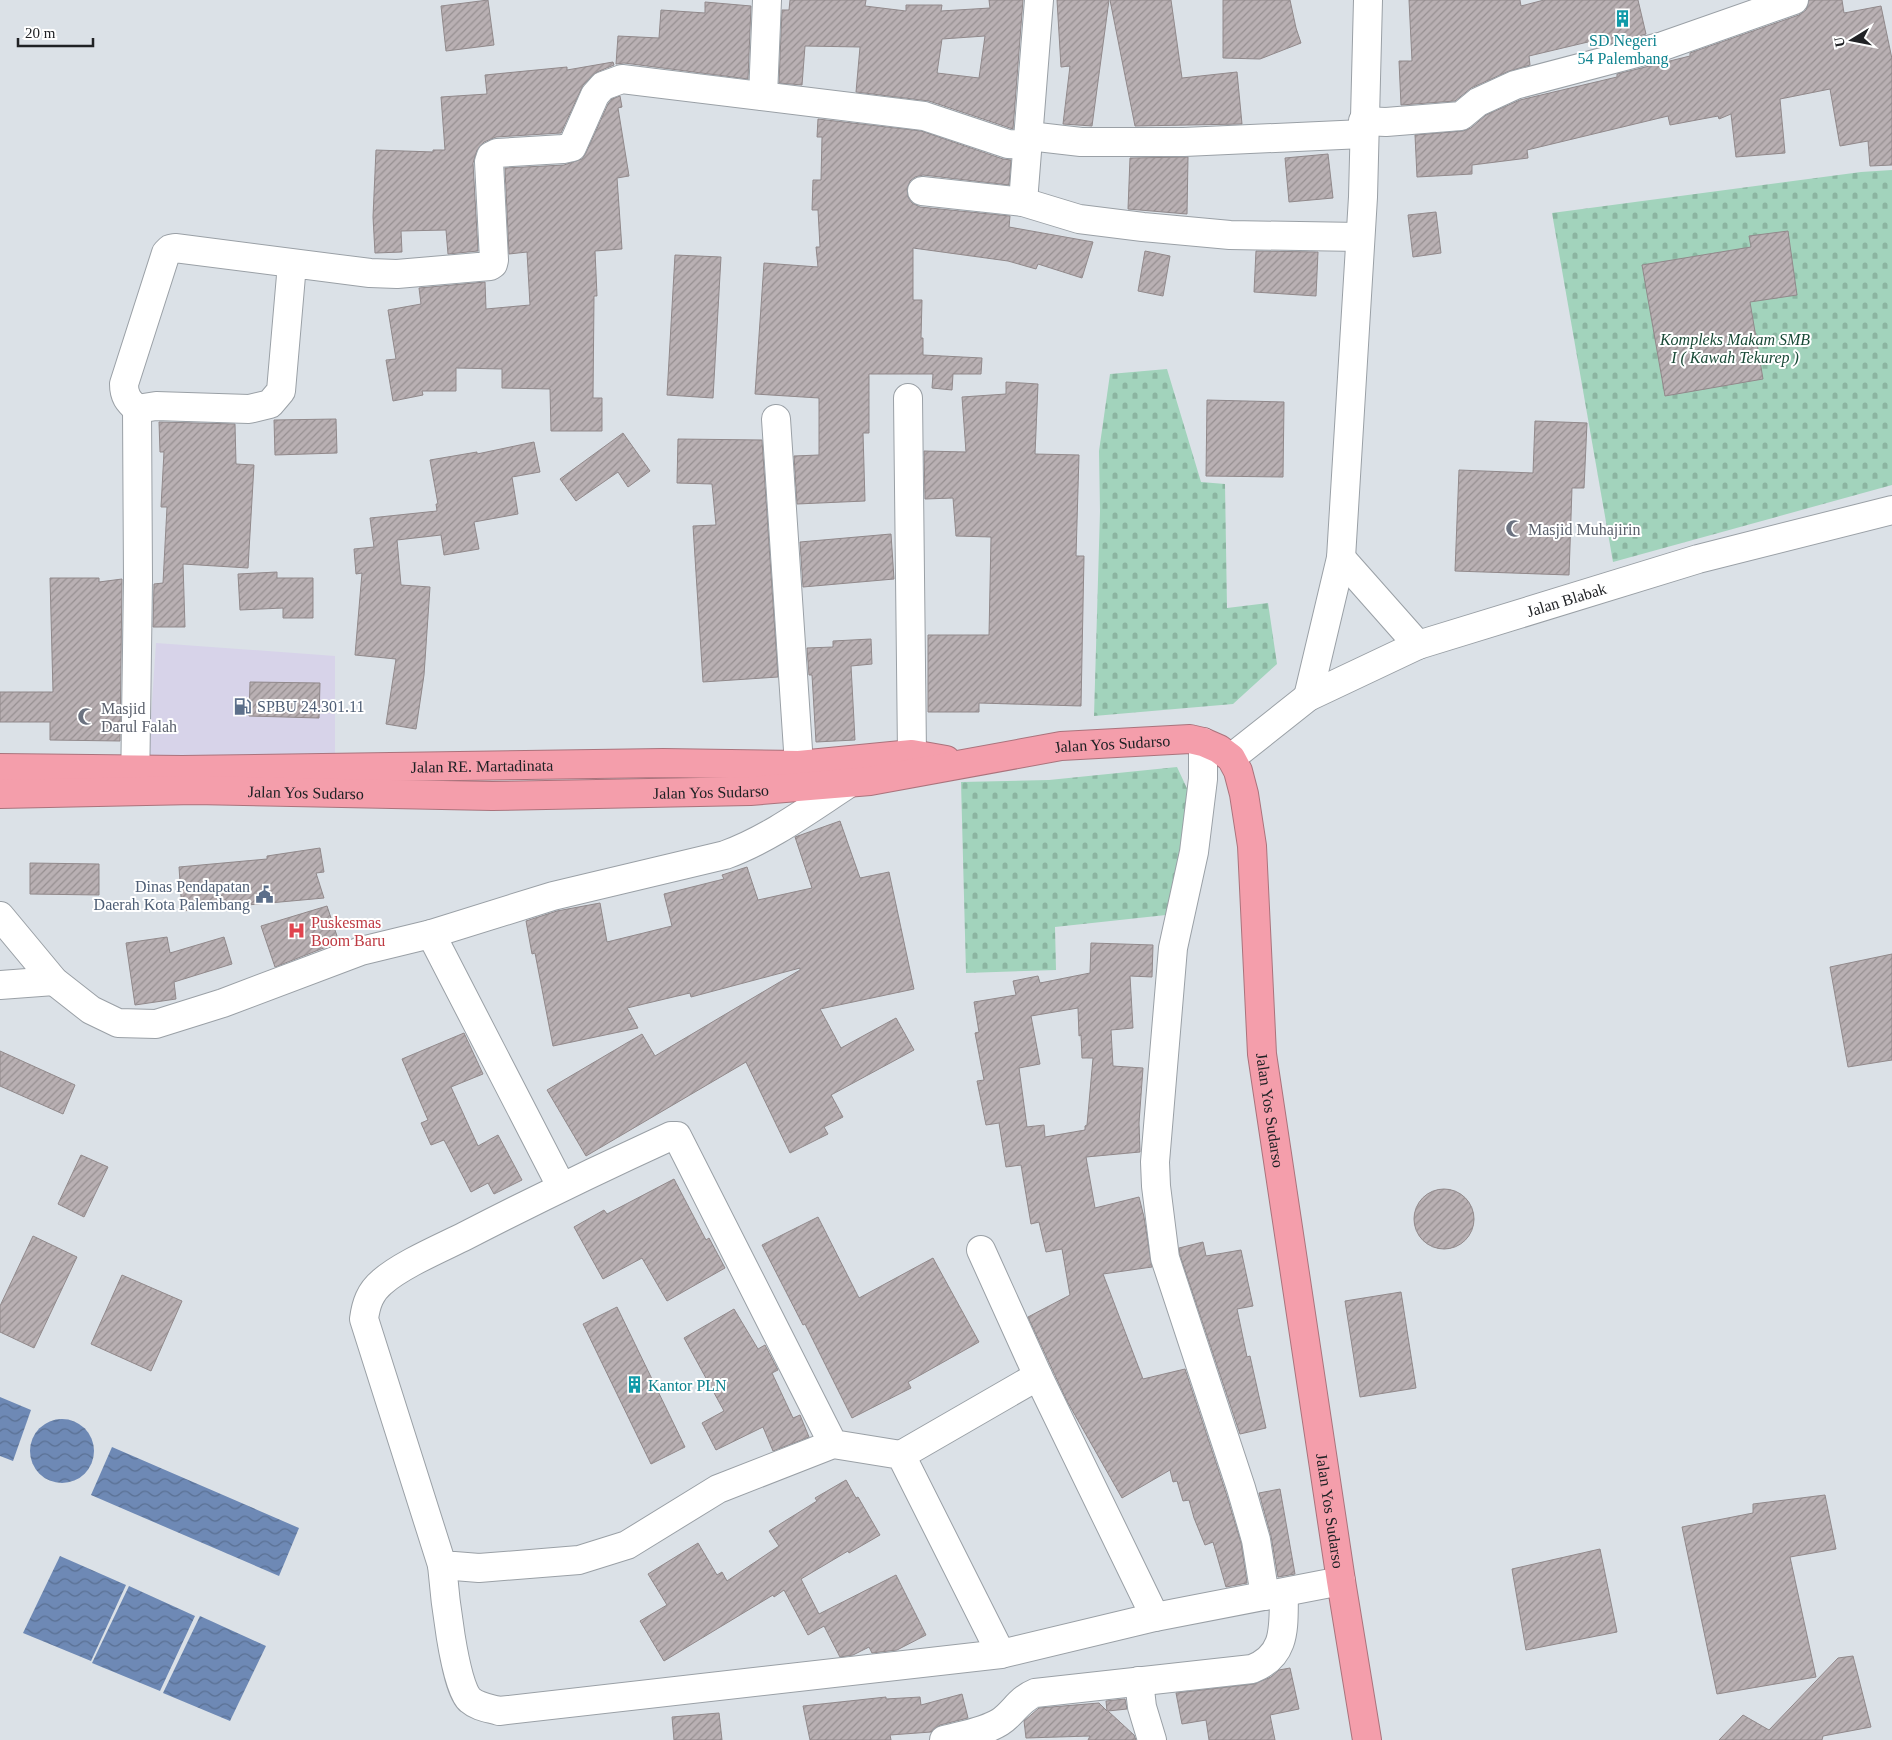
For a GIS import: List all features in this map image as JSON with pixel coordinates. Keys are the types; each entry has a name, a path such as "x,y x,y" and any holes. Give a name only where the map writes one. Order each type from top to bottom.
{"highway":[{"name":"Jalan Yos Sudarso","path":"0,794 135,780 205,790 492,796 750,791 848,784 1061,746 1190,739 1204,742 1219,749 1231,758 1238,771 1243,788 1252,846 1262,1054 1341,1581 1367,1740"},
{"name":"Jalan RE. Martadinata","path":"0,768 135,780 654,763 800,765 912,754 965,763"}],"street":[{"path":"763,96 767,0"},
{"path":"1023,202 1039,0"},
{"path":"1308,698 1341,558 1362,197 1368,0"},
{"path":"135,780 137,409 124,394 124,384 166,253 170,249 175,248 370,273 397,274 490,266 494,260 489,162 493,154 572,147 595,95 603,86 622,79 924,116 1008,144 1028,141 1184,142 1363,127 1386,122 1461,116 1478,102 1515,85 1663,46 1794,0"},
{"path":"922,191 1023,202 1079,219 1143,227 1230,234 1360,237"},
{"path":"137,409 156,406 249,409 270,404 281,391 292,264"},
{"path":"908,398 912,754"},
{"path":"776,419 800,765"},
{"name":"Jalan Blabak","path":"1231,758 1308,698 1418,645 1698,559 1892,510"},
{"path":"1341,558 1418,645"},
{"path":"957,1738 1002,1721 1023,1698 1035,1692 1252,1669 1270,1659 1280,1644 1283,1632 1275,1594 1165,1258 1156,1186 1155,1162 1173,948 1194,852 1203,779 1204,742"},
{"path":"0,916 54,981 91,1010 118,1023 156,1024 223,1003 361,951 431,934 553,896 725,856 763,838 848,784"},
{"path":"431,934 561,1186"},
{"path":"0,984 54,981"},
{"path":"833,1444 677,1136 671,1136 561,1186 398,1272 382,1282 371,1293 366,1308 364,1319 442,1565 461,1685 469,1699 481,1706 499,1711 1001,1654 1155,1617 1341,1581"},
{"path":"981,1250 1038,1376 1155,1617"},
{"path":"442,1565 479,1568 579,1560 627,1545 718,1489 833,1444 901,1455 1038,1376"},
{"path":"901,1455 1001,1654"},
{"path":"1139,1681 1142,1707 1152,1740"}],"shaded area":[{"name":"SPBU 24.301.11","path":"156,643 335,656 335,757 148,760"}],"green space":[{"name":"Kompleks Makam SMB I ( Kawah Tekurep )","path":"1892,170 1892,485 1613,562 1552,213 1861,172"},
{"path":"1167,369 1201,482 1225,484 1227,608 1268,603 1277,664 1233,704 1094,716 1100,511 1099,451 1110,374"},
{"path":"1177,767 1191,797 1184,870 1166,915 1055,927 1056,970 966,973 961,782 1049,780"}],"water":[{"path":"0,1397 31,1410 13,1461 0,1456"},
{"path":"62,1419 74,1421 85,1428 92,1439 94,1451 92,1463 85,1474 74,1481 62,1483 50,1481 39,1474 32,1463 30,1451 32,1439 39,1428 50,1421"},
{"path":"112,1447 299,1528 279,1576 91,1495"},
{"path":"60,1556 126,1585 91,1661 23,1633"},
{"path":"129,1586 195,1616 160,1691 92,1663"},
{"path":"200,1616 266,1646 230,1721 163,1693"}],"building":[{"path":"488,0 494,45 446,51 441,6"},
{"path":"790,0 866,0 865,6 906,11 906,5 942,5 941,11 990,8 989,0 1023,0 1013,129 929,101 856,92 860,47 805,46 802,85 779,83 782,10 789,10","holes":["985,36 979,78 937,73 942,39"]},
{"path":"1057,0 1109,0 1092,126 1063,124 1070,66 1061,67"},
{"path":"1110,0 1171,0 1182,78 1237,72 1242,124 1135,126"},
{"path":"1223,0 1290,0 1301,43 1260,59 1223,58"},
{"path":"1409,0 1520,0 1521,6 1544,0 1638,0 1646,34 1610,44 1609,37 1529,56 1530,65 1509,71 1471,88 1455,101 1401,105 1399,61 1412,61"},
{"path":"1809,0 1842,0 1844,13 1881,6 1892,59 1892,165 1870,166 1868,141 1840,146 1830,89 1780,99 1785,153 1736,157 1731,114 1719,119 1718,116 1670,125 1668,116 1527,150 1528,158 1472,165 1472,174 1417,177 1415,135 1463,131 1471,128 1486,115 1520,100 1617,77 1617,74 1690,56 1690,53 1799,15 1806,10"},
{"path":"705,2 751,6 748,79 624,63 616,64 618,36 659,38 661,10 705,13"},
{"path":"613,62 614,65 597,72 583,85 561,133 496,137 484,142 477,150 473,163 478,251 448,254 446,230 401,231 402,252 375,253 373,217 376,150 433,152 433,150 445,150 441,97 487,94 485,75 567,67 567,70"},
{"path":"620,96 622,107 618,108 629,176 617,178 622,249 595,251 597,296 594,296 593,398 602,398 602,431 551,431 550,389 502,388 502,369 456,368 456,391 422,391 423,395 393,401 386,360 396,359 388,310 421,304 419,288 485,282 486,309 530,305 527,252 509,254 505,168 564,165 582,159 608,104 612,99"},
{"path":"818,119 921,131 1003,159 1011,160 1009,185 923,175 915,177 910,181 907,189 908,197 912,203 920,207 1010,216 1009,227 1093,242 1082,278 1038,264 1036,269 1008,261 913,248 913,300 922,300 921,338 923,338 923,355 982,358 981,374 953,374 952,390 932,388 933,374 869,374 869,433 863,433 865,501 797,504 794,456 819,455 819,398 755,394 764,263 818,267 816,247 820,247 818,210 812,210 813,180 821,180 822,137 817,137"},
{"path":"1328,154 1333,198 1289,202 1285,158"},
{"path":"1188,157 1187,214 1128,209 1130,158"},
{"path":"1436,212 1441,253 1413,257 1408,215"},
{"path":"1788,231 1797,295 1750,302 1763,379 1665,396 1642,265 1751,247 1749,236"},
{"path":"1145,251 1170,256 1163,296 1138,291"},
{"path":"1256,251 1318,252 1316,296 1254,292"},
{"path":"675,255 721,257 713,398 667,395"},
{"path":"1006,382 1038,384 1035,454 1079,455 1076,556 1084,556 1081,706 979,703 979,712 928,712 928,635 989,635 991,537 956,536 953,498 925,499 924,451 966,452 962,397 1006,394"},
{"path":"1207,400 1284,402 1283,477 1206,476"},
{"path":"336,419 337,453 275,455 274,420"},
{"name":"Masjid Muhajirin","path":"1535,421 1587,423 1584,488 1572,488 1569,575 1455,571 1459,470 1533,473"},
{"path":"159,422 235,424 236,464 254,465 248,568 183,564 185,627 153,627 154,584 163,583 167,507 161,507 164,452 160,452"},
{"path":"623,433 650,471 628,487 618,472 576,501 560,479"},
{"path":"678,439 762,440 778,677 703,682 693,526 716,525 712,484 677,483"},
{"path":"534,442 540,472 512,477 518,514 474,522 479,549 444,555 441,535 397,540 401,585 430,587 424,675 416,729 386,724 396,659 355,655 362,573 356,574 354,549 374,547 370,518 437,511 436,504 438,504 430,460 477,452 477,454"},
{"path":"891,534 894,579 803,587 800,542"},
{"path":"277,572 277,578 313,578 313,618 283,618 283,608 240,610 238,574"},
{"path":"50,578 99,578 99,582 122,579 120,741 50,740 50,722 0,722 0,692 53,692"},
{"path":"871,639 872,664 851,666 855,740 816,742 812,675 809,675 807,648 833,647 833,641"},
{"path":"250,682 320,683 319,718 249,716"},
{"path":"840,821 860,878 889,872 914,989 820,1009 841,1048 896,1018 914,1050 831,1095 843,1117 824,1127 828,1134 790,1153 746,1062 586,1156 547,1090 642,1034 655,1056 800,970 800,968 691,997 690,993 627,1008 638,1028 553,1046 535,953 532,954 526,921 557,911 600,903 607,942 672,926 664,894 724,879 722,875 747,867 758,900 812,888 795,837"},
{"path":"320,848 324,872 316,873 324,898 182,911 179,867 267,859 267,856"},
{"path":"30,863 99,864 99,895 30,894"},
{"path":"327,906 339,942 275,967 261,926"},
{"path":"167,937 170,953 224,937 232,964 174,982 176,999 135,1005 126,943"},
{"path":"1091,943 1153,945 1152,977 1130,976 1133,1028 1111,1030 1113,1066 1143,1068 1139,1123 1140,1152 1086,1157 1095,1208 1139,1197 1152,1267 1103,1274 1143,1379 1185,1369 1241,1543 1247,1583 1226,1587 1213,1542 1205,1545 1189,1500 1183,1501 1177,1481 1173,1482 1170,1470 1122,1498 1067,1401 1028,1317 1070,1295 1062,1249 1046,1252 1039,1222 1031,1224 1021,1165 1006,1167 999,1123 986,1125 977,1081 984,1080 975,1033 979,1032 974,1002 1016,995 1013,981 1038,976 1040,983 1090,973","holes":["1078,1008 1079,1036 1081,1035 1082,1058 1093,1058 1087,1125 1085,1130 1045,1137 1044,1125 1027,1127 1019,1068 1040,1064 1031,1016"]},
{"path":"1892,954 1892,1060 1848,1067 1830,967"},
{"path":"464,1033 483,1074 451,1087 478,1146 498,1135 522,1180 494,1194 488,1183 471,1192 444,1140 431,1145 421,1123 428,1120 402,1059"},
{"path":"0,1051 75,1085 63,1114 0,1086"},
{"path":"81,1155 108,1167 84,1217 58,1204"},
{"path":"674,1179 706,1240 709,1238 725,1268 667,1301 642,1258 603,1279 574,1227 604,1210 607,1214"},
{"path":"1444,1189 1461,1194 1469,1202 1474,1219 1469,1236 1461,1244 1444,1249 1427,1244 1419,1236 1414,1219 1419,1202 1427,1194"},
{"path":"818,1217 859,1298 933,1258 979,1342 908,1382 911,1388 852,1418 805,1324 803,1325 762,1245"},
{"path":"33,1236 77,1257 34,1348 0,1332 0,1306"},
{"path":"1203,1242 1206,1256 1241,1250 1253,1306 1237,1309 1247,1357 1250,1356 1266,1428 1240,1434 1180,1255 1179,1248"},
{"path":"122,1275 182,1301 151,1371 91,1344"},
{"path":"1401,1292 1416,1388 1360,1397 1345,1301"},
{"name":"Kantor PLN","path":"617,1307 685,1447 651,1464 583,1324"},
{"path":"734,1309 758,1349 765,1345 778,1370 772,1373 793,1418 800,1415 809,1437 773,1451 763,1427 716,1450 702,1423 724,1411 684,1338"},
{"path":"846,1480 880,1535 849,1553 848,1551 801,1579 819,1614 896,1575 926,1635 897,1650 872,1653 869,1647 853,1655 840,1657 824,1626 808,1635 784,1590 664,1661 640,1621 667,1605 648,1574 698,1543 717,1575 722,1572 727,1581 779,1546 769,1531 817,1501 815,1498"},
{"path":"1280,1489 1295,1574 1278,1577 1271,1536 1259,1493"},
{"path":"1825,1495 1836,1549 1790,1557 1816,1677 1717,1694 1682,1527 1753,1513 1753,1504"},
{"path":"1600,1549 1617,1632 1526,1650 1512,1569"},
{"path":"1853,1656 1871,1727 1823,1736 1822,1740 1719,1740 1743,1715 1769,1730 1838,1658"},
{"path":"1290,1668 1299,1709 1270,1715 1275,1740 1209,1740 1206,1720 1182,1724 1176,1693 1254,1684 1271,1677 1279,1670"},
{"path":"962,1694 968,1718 940,1725 931,1732 890,1735 891,1740 810,1740 803,1706 886,1697 886,1699 920,1697 921,1705"},
{"path":"1125,1699 1127,1709 1108,1711 1134,1735 1136,1740 1088,1740 1090,1736 1026,1738 1024,1721 1039,1708 1099,1703 1107,1711 1106,1701"},
{"path":"719,1713 722,1740 674,1740 672,1717"}],"place":[{"name":"SD Negeri 54 Palembang","path":"1623,18"},
{"name":"Masjid Muhajirin","path":"1514,529"},
{"name":"SPBU 24.301.11","path":"243,706"},
{"name":"Masjid Darul Falah","path":"87,717"},
{"name":"Dinas Pendapatan Daerah Kota Palembang","path":"264,895"},
{"name":"Puskesmas Boom Baru","path":"297,931"},
{"name":"Kantor PLN","path":"634,1385"}]}
